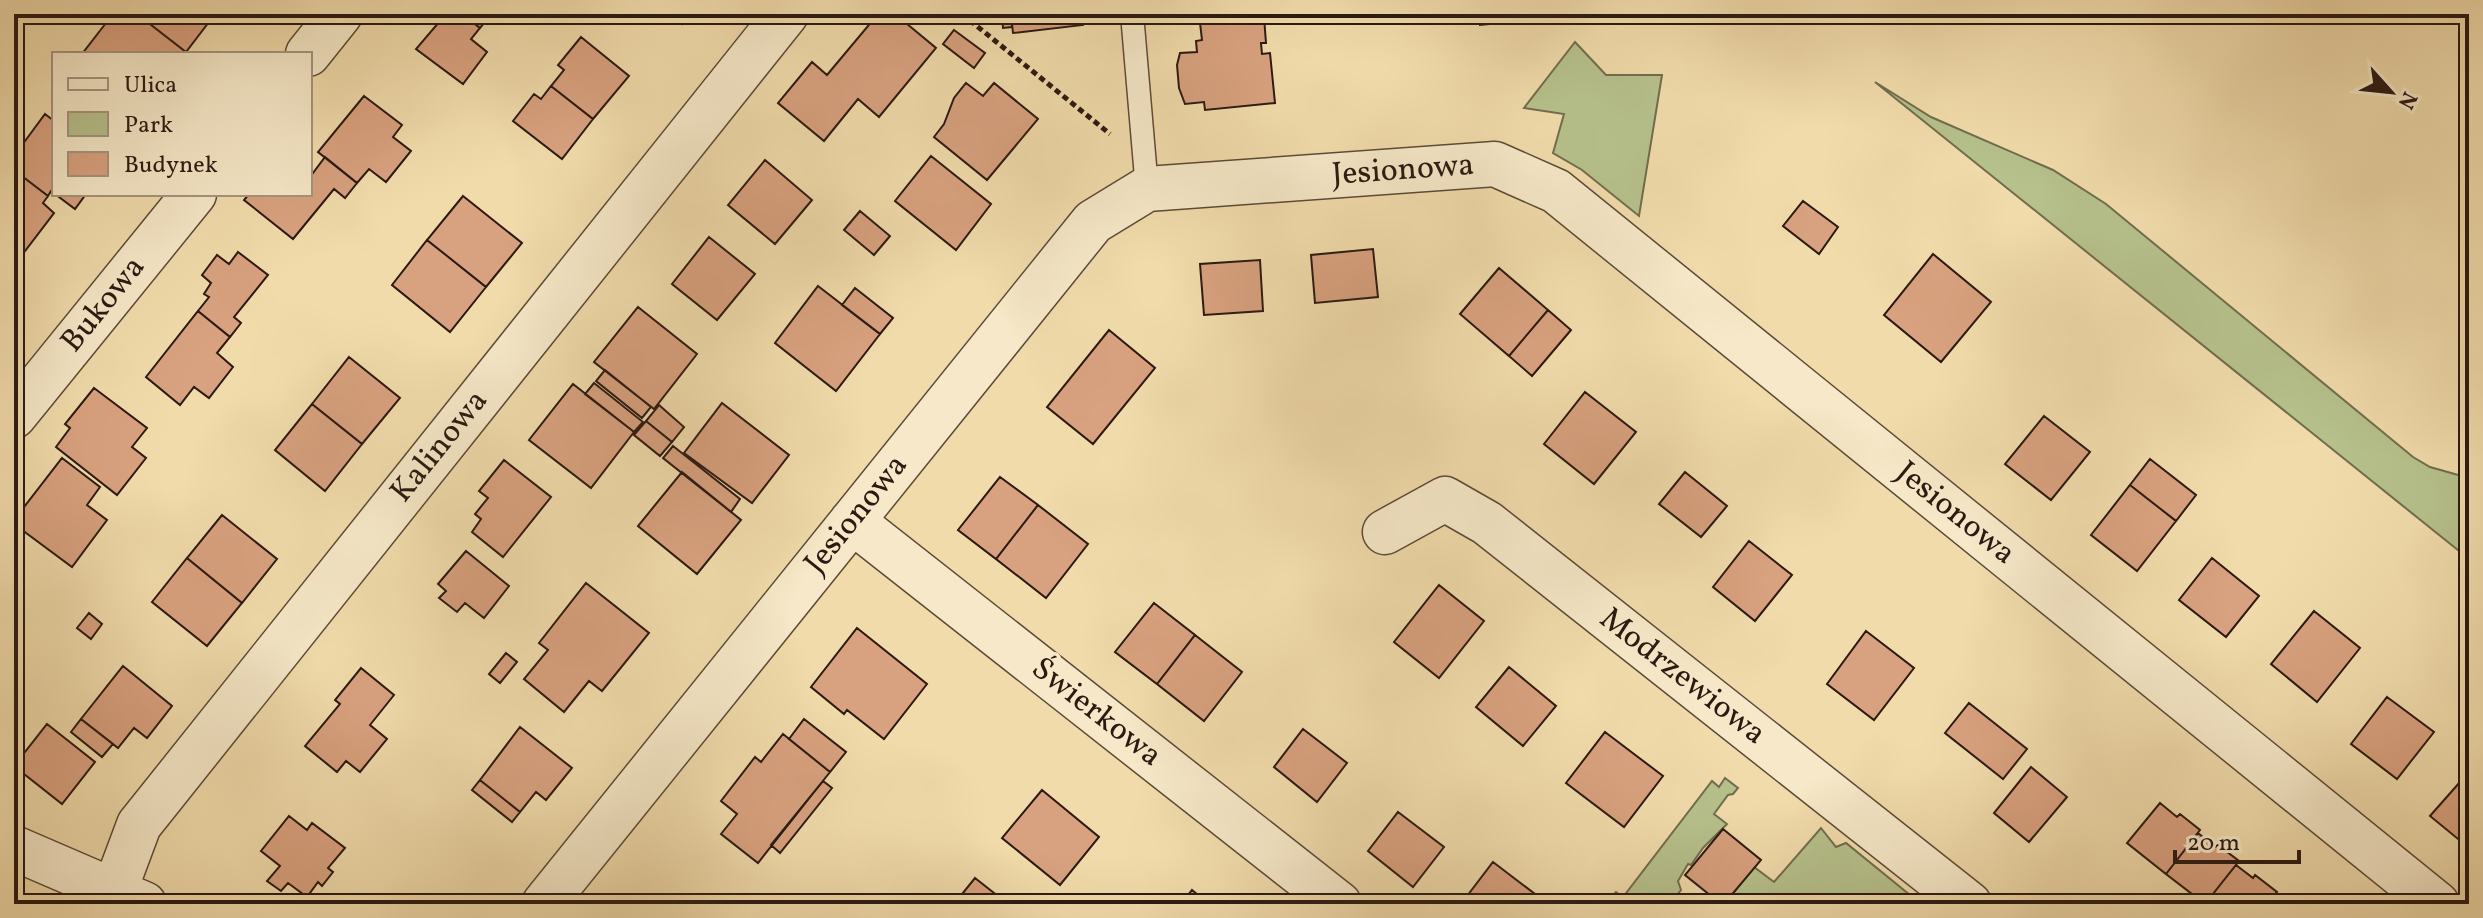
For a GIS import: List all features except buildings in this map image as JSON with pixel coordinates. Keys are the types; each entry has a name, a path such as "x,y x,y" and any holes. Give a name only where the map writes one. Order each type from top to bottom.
{"street":[{"path":"310,52 340,14"},
{"name":"Kalinowa","path":"129,898 139,825 786,14"},
{"name":"Jesionowa","path":"544,904 1093,222 1146,177 1495,164 1556,191 2437,904"},
{"name":"Bukowa","path":"14,416 192,196"},
{"name":"Modrzewiowa","path":"1385,532 1445,499 1487,523 1969,904"},
{"name":"Świerkowa","path":"852,521 1339,904"},
{"path":"14,848 129,898"}],"lane":[{"path":"1132,14 1146,177"}],"path":[{"path":"962,14 1146,177"}],"green space":[{"path":"1575,42 1606,75 1662,75 1639,216 1582,170 1553,153 1564,114 1524,108"},
{"path":"1875,82 1931,117 2053,170 2106,204 2413,457 2430,467 2469,478 2469,559"},
{"path":"1725,778 1738,788 1728,795 1714,814 1727,824 1691,865 1688,864 1678,881 1681,890 1677,895 1689,904 1605,904 1616,892 1623,897 1712,781 1719,787"},
{"path":"1821,828 1836,847 1846,843 1921,904 1724,904 1754,867 1774,882"}]}
